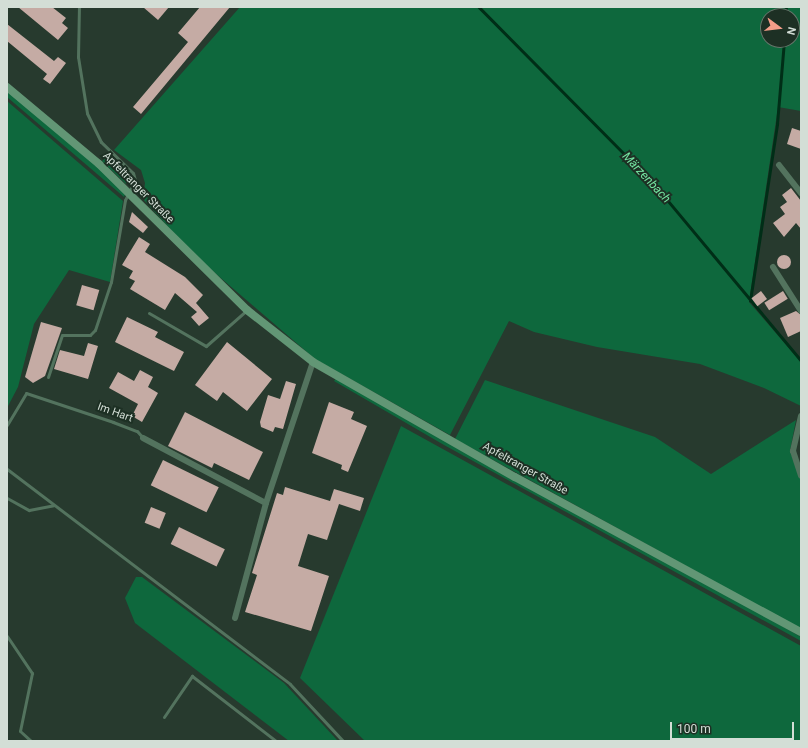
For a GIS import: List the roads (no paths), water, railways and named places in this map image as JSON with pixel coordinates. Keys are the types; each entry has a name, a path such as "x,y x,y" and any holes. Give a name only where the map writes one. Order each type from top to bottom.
{"street":[{"name":"Apfeltranger Straße","path":"7,87 128,191 247,310 313,362 515,477 801,632"},
{"path":"779,165 801,193"},
{"path":"773,267 801,311"},
{"path":"235,618 266,503 313,362"},
{"path":"801,416 792,451 801,476"},
{"name":"Im Hart","path":"143,438 266,503"}],"lane":[{"path":"48,377 62,335 90,335 99,320 111,282 128,191 135,180 133,173 101,142 87,113 78,58 79,7"},
{"path":"149,313 206,346 247,310"},
{"name":"Im Hart","path":"7,425 26,393 137,431 143,438"},
{"path":"7,469 290,684 343,741"},
{"path":"7,498 29,510 54,505"},
{"path":"7,636 32,673 20,732 30,741"},
{"path":"164,717 192,676 276,741"}],"waterway":[{"name":"Märzenbach","path":"479,7 655,185 801,360"},
{"path":"750,301 777,124 783,48"}]}
